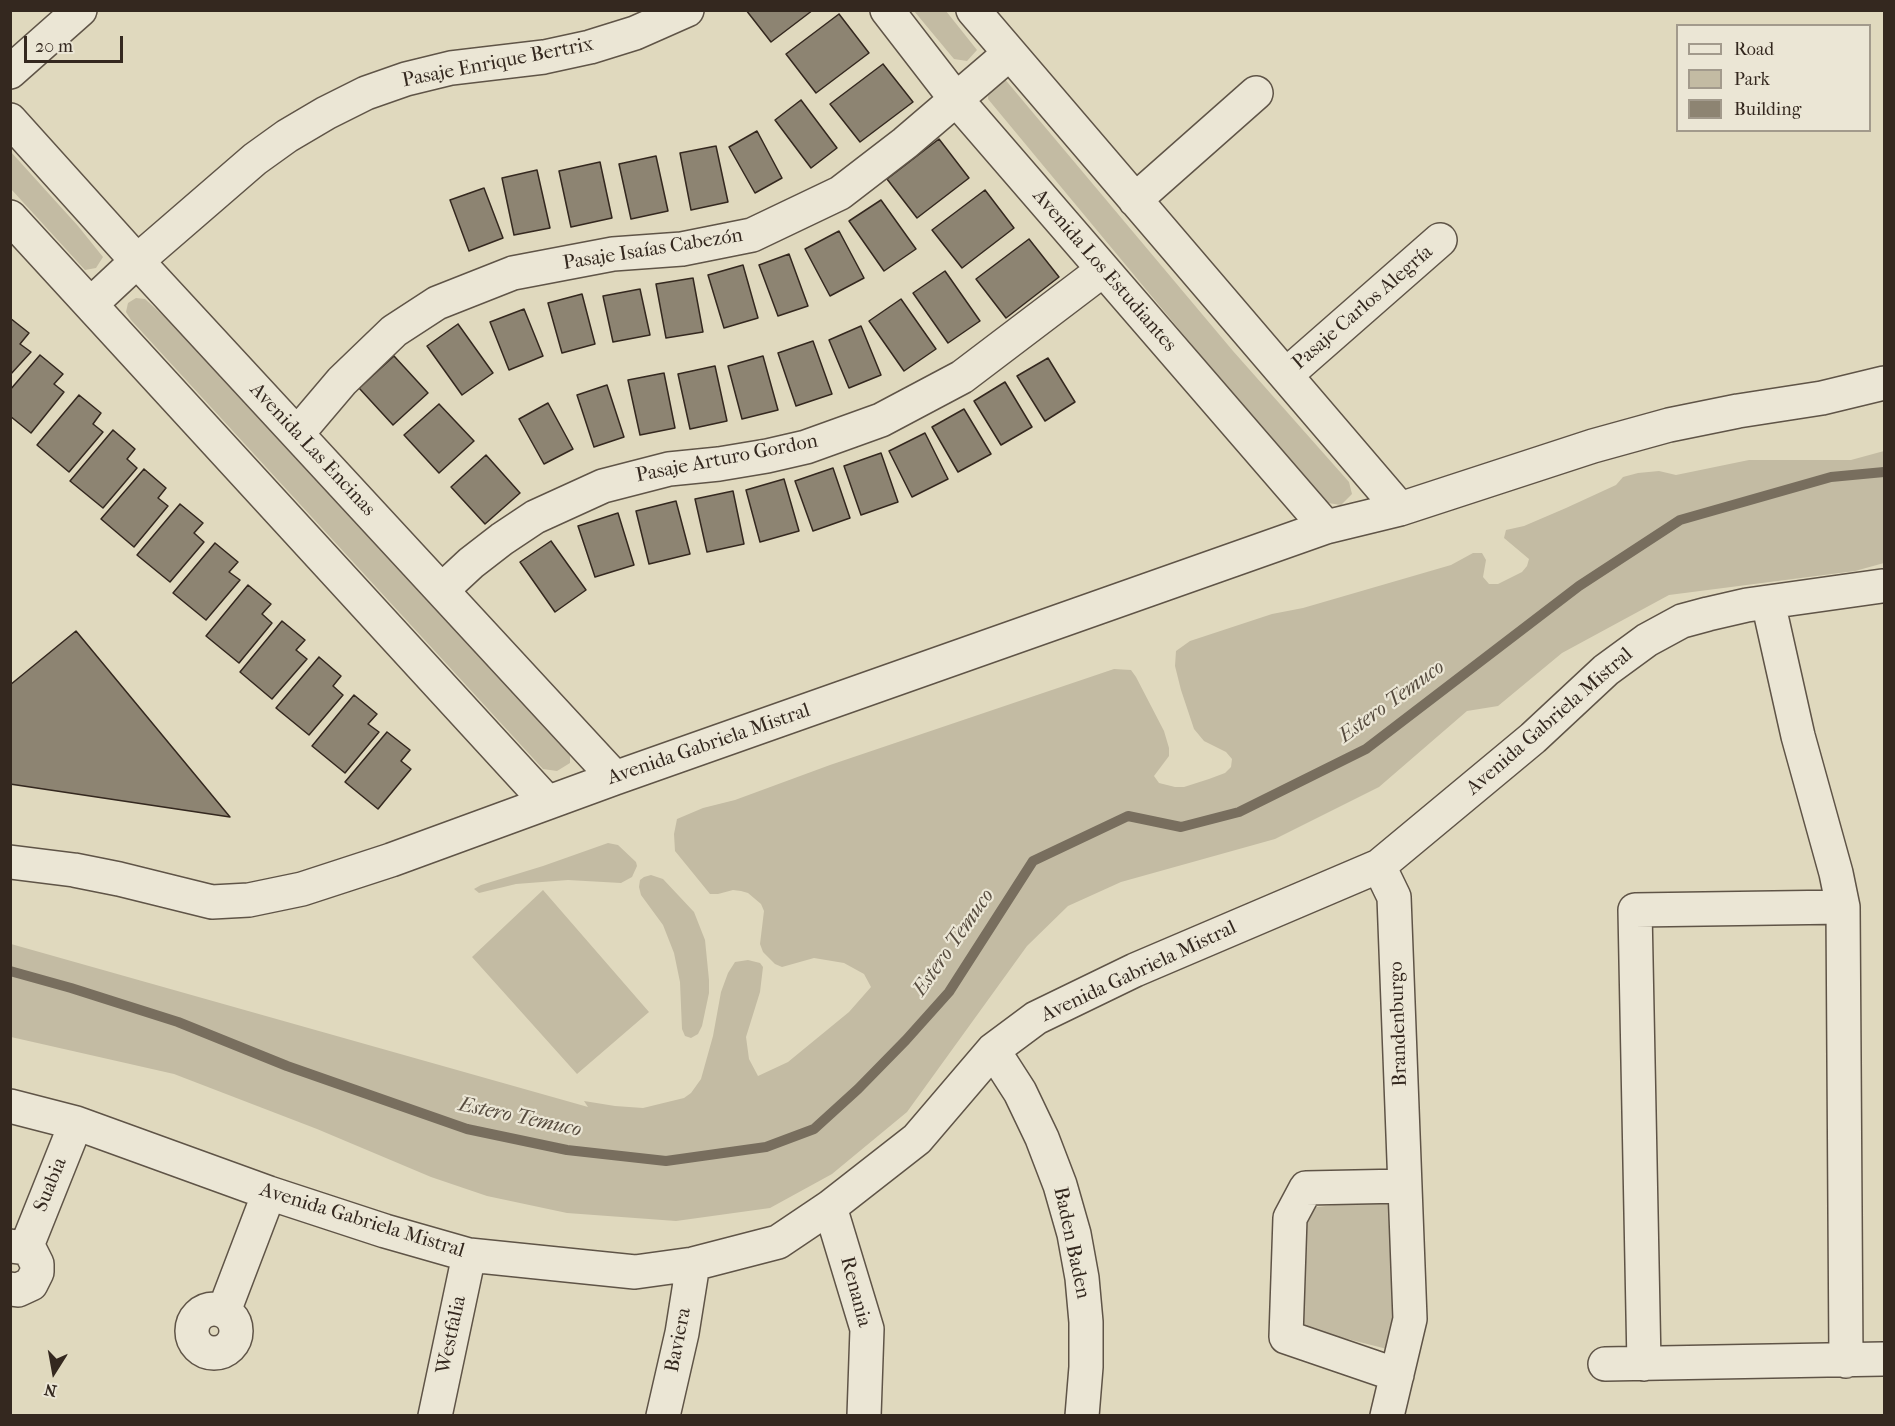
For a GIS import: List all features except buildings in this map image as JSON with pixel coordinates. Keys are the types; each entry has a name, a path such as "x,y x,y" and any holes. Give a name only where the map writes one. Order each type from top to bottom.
{"street":[{"path":"10,72 80,10"},
{"name":"Pasaje Enrique Bertrix","path":"91,304 255,159 287,136 366,93 406,79 451,68 544,57 590,47 635,33 687,10"},
{"name":"Avenida Los Estudiantes","path":"887,10 955,98 1326,527"},
{"path":"973,10 1400,509"},
{"name":"Pasaje Isaías Cabezón","path":"297,434 342,381 394,331 437,303 513,273 613,254 682,249 752,235 840,193 904,143 1009,54"},
{"path":"1135,200 1256,93"},
{"name":"Avenida Las Encinas","path":"10,120 137,261 615,778"},
{"path":"10,217 547,802"},
{"name":"Pasaje Carlos Alegría","path":"1286,375 1440,240"},
{"name":"Pasaje Arturo Gordon","path":"442,590 471,563 535,517 603,486 669,469 719,464 806,447 881,420 962,377 1103,270"},
{"name":"Avenida Gabriela Mistral","path":"10,862 74,870 212,902 249,900 302,889 1326,527 1400,509 1593,446 1669,425 1822,398 1884,383"},
{"name":"Avenida Gabriela Mistral","path":"10,1106 76,1123 269,1192 469,1256 636,1272 693,1264 778,1242 830,1207 916,1139 993,1050 1036,1018 1135,970 1379,866 1533,738 1606,670 1647,640 1682,621 1708,614 1768,602 1882,586"},
{"path":"1768,602 1798,736 1844,907 1846,1360"},
{"name":"Brandenburgo","path":"1379,866 1394,897 1410,1319 1387,1416"},
{"path":"1644,1364 1635,910 1844,907"},
{"name":"Baden Baden","path":"993,1050 1020,1092 1042,1138 1060,1185 1074,1234 1082,1278 1086,1322 1086,1366 1082,1416"},
{"name":"Suabia","path":"10,1289 25,1288 35,1278 37,1272 35,1258 18,1247 76,1123"},
{"path":"1397,1376 1286,1337 1290,1218 1306,1188 1405,1186"},
{"path":"224,1311 269,1192"},
{"name":"Renania","path":"830,1207 867,1329 864,1416"},
{"name":"Westfalia","path":"435,1416 469,1256"},
{"name":"Baviera","path":"663,1416 682,1333 693,1264"},
{"path":"1605,1364 1883,1359"}],"green space":[{"path":"914,11 946,11 977,50 967,61 954,59"},
{"path":"1003,77 1233,351 1349,482 1352,494 1341,505 1328,503 1217,375 988,99 989,81"},
{"path":"11,152 103,257 96,268 85,270 11,189"},
{"path":"136,298 145,299 167,319 570,749 570,763 557,771 543,769 131,320 126,312 128,303"},
{"path":"1884,451 1884,563 1855,571 1669,595 1562,653 1498,706 1467,711 1379,787 1275,839 1121,882 1068,906 1027,946 907,1112 832,1174 770,1208 676,1221 567,1213 487,1196 431,1177 317,1129 174,1074 11,1037 11,944 588,1107 584,1101 643,1108 684,1098 691,1093 701,1079 713,1036 721,992 728,973 735,962 748,960 760,963 763,967 760,992 746,1037 749,1059 758,1076 788,1062 849,1012 871,987 864,974 844,963 814,958 782,967 775,964 763,952 760,944 764,911 761,904 748,893 741,891 710,894 675,851 674,834 677,819 703,808 735,800 830,765 1114,669 1131,670 1164,731 1169,756 1154,776 1159,783 1184,787 1225,773 1231,767 1232,759 1226,752 1204,741 1194,729 1175,666 1176,651 1190,641 1272,614 1303,608 1451,565 1473,553 1482,553 1486,560 1483,577 1489,584 1498,584 1522,572 1529,559 1504,538 1506,530 1524,526 1566,508 1616,485 1623,477 1659,471 1676,475 1749,460 1851,460"},
{"path":"608,843 618,845 636,862 637,866 632,877 621,883 568,880 516,884 479,893 474,889 481,885"},
{"path":"651,875 663,879 694,912 705,940 709,993 702,1026 698,1034 691,1038 685,1036 682,1029 680,982 674,953 663,925 641,895 639,887 640,880"},
{"path":"543,890 649,1012 577,1074 472,957"},
{"path":"1387,1199 1402,1305 1395,1351 1304,1328 1298,1233 1308,1208"}],"waterway":[{"name":"Estero Temuco","path":"10,971 178,1022 287,1066 467,1129 567,1150 666,1161 766,1147 814,1129 858,1089 906,1040 949,992 1033,861 1128,816 1181,827 1239,812 1366,749 1579,586 1680,520 1831,477 1884,472"}]}
